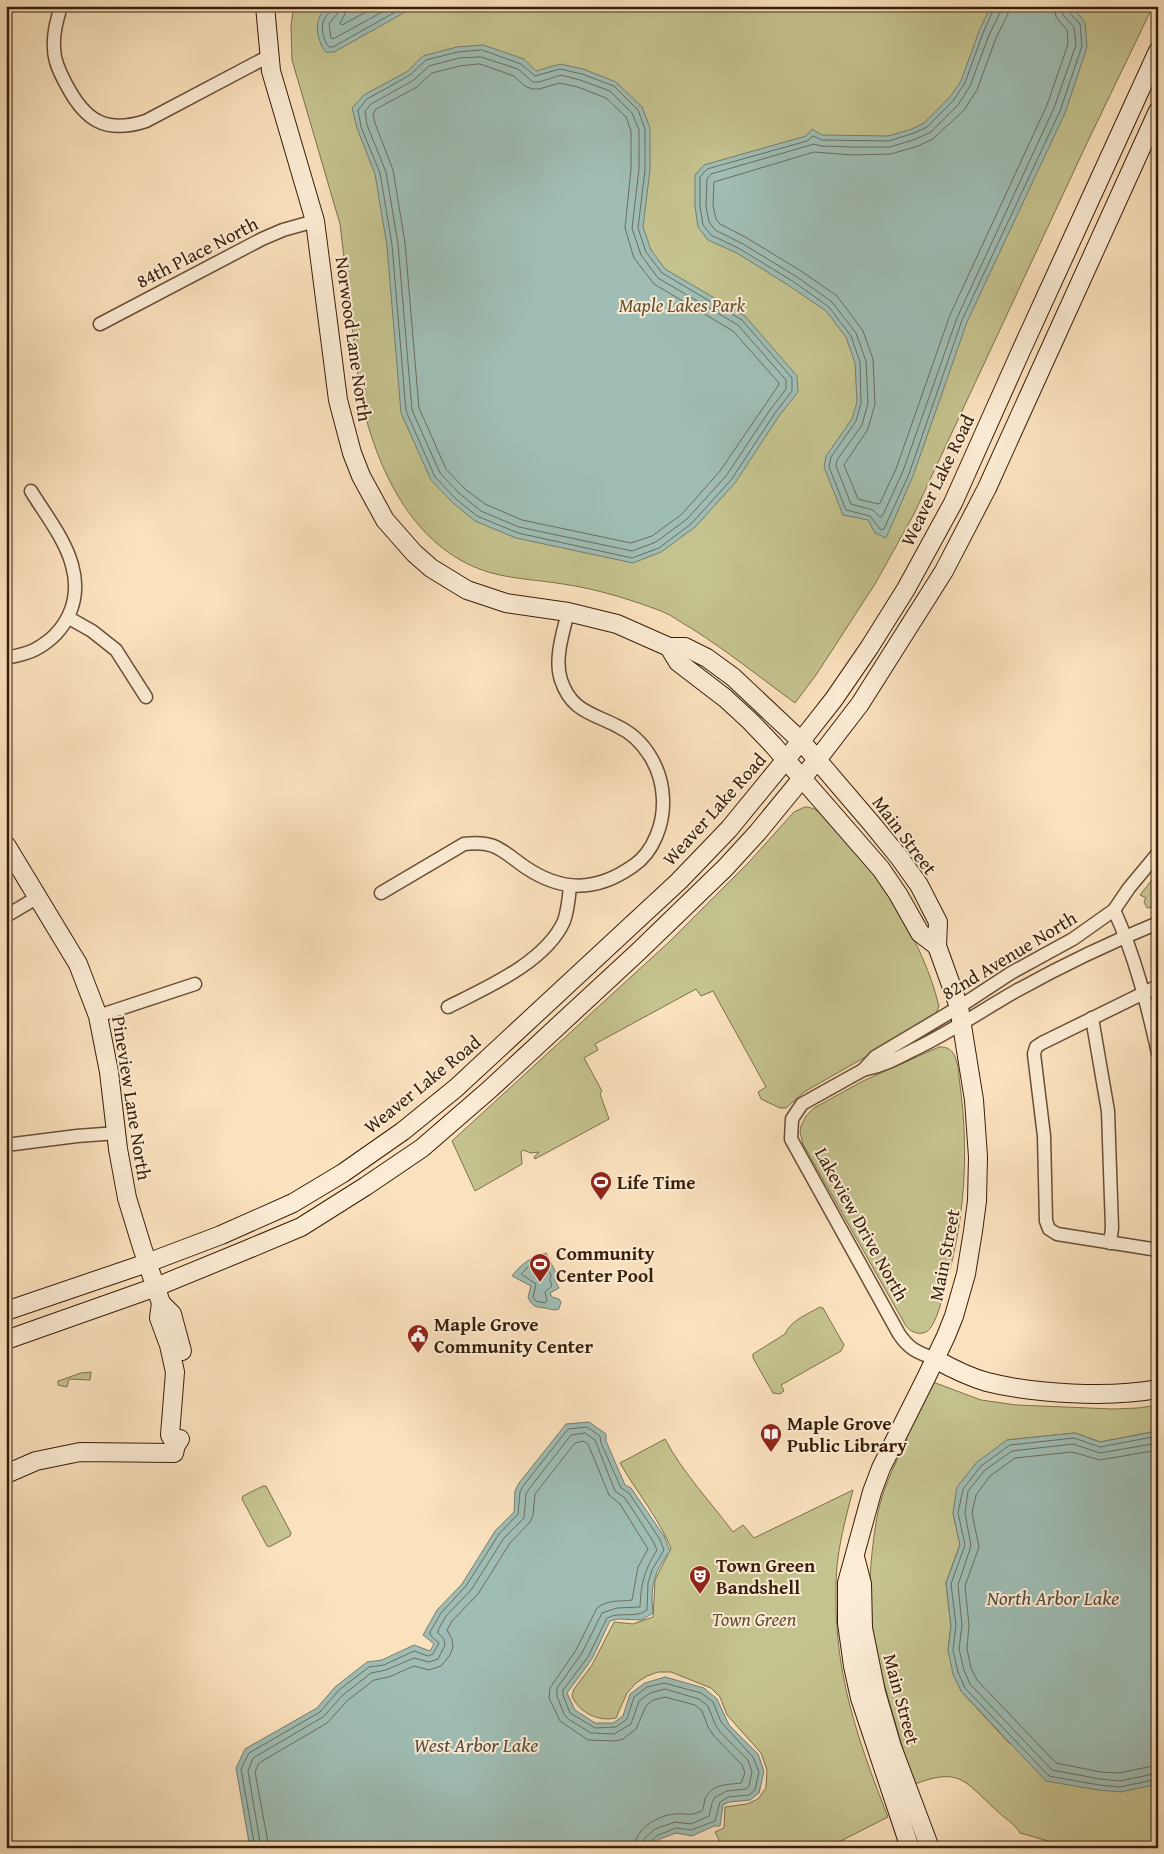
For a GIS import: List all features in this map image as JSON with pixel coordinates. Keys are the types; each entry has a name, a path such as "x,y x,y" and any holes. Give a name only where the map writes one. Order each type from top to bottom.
{"street":[{"path":"60,6 54,34 54,50 58,69 74,100 85,113 99,123 116,127 132,125 146,120 269,56"},
{"name":"Norwood Lane North","path":"277,6 266,14 270,71 315,221 338,400 352,453 385,520 414,554 431,568 467,590 506,603 568,612 617,624 669,647 685,647 714,663 734,677 817,760"},
{"name":"Weaver Lake Road","path":"6,1311 147,1263 222,1235 292,1203 343,1173 404,1131 456,1088 679,881 729,829 801,742 869,648 906,589 953,503 1158,51"},
{"path":"6,1340 159,1294 300,1227 422,1148 541,1044 726,868 802,779 860,704 944,571 987,488 1158,111"},
{"name":"84th Place North","path":"100,324 262,239 315,221"},
{"path":"6,658 34,650 49,641 69,618 75,598 76,580 66,548 31,491"},
{"path":"381,893 464,844 490,844 506,852 544,879 570,886 598,884 620,875 638,862 649,849 659,830 663,807 663,788 656,766 646,750 634,737 617,726 585,712 570,697 560,679 558,658 568,612"},
{"path":"69,618 92,631 116,650 146,697"},
{"name":"Norwood Lane North","path":"669,647 678,662 750,721 802,779"},
{"name":"Main Street","path":"817,760 899,857 919,885 938,922 937,946 961,1015 977,1128 977,1201 962,1291 946,1336 881,1468 872,1492 848,1583 847,1623 860,1698 910,1848"},
{"name":"Main Street","path":"802,779 881,868 920,932 937,946"},
{"name":"Pineview Lane North","path":"6,845 78,964 98,1016 109,1072 127,1198 147,1263 159,1294 159,1318 169,1345 175,1372 170,1435 175,1449 80,1452 36,1461 6,1474"},
{"name":"82nd Avenue North","path":"961,1015 1011,973 1073,939 1114,910 1129,888 1158,853"},
{"path":"448,1007 508,976 529,962 558,932 565,919 570,886"},
{"path":"6,916 38,896"},
{"path":"1114,910 1126,936 1144,992 1158,1053"},
{"name":"82nd Avenue North","path":"790,1129 792,1119 802,1104 864,1070 875,1057 1126,936 1158,923"},
{"path":"98,1016 195,984"},
{"path":"1158,986 1036,1047 1034,1054 1044,1136 1046,1221 1049,1229 1057,1234 1158,1250"},
{"path":"1092,1018 1108,1111 1112,1228 1110,1243"},
{"name":"Lakeview Drive North","path":"790,1129 791,1139 815,1185 899,1334 907,1346 914,1351 987,1382 1022,1388 1056,1392 1116,1394 1158,1389"},
{"path":"6,1146 77,1136 117,1133"},
{"name":"Main Street","path":"855,1557 862,1584 863,1628 876,1692 892,1747 930,1848"}],"green space":[{"name":"Maple Lakes Park","path":"295,6 1153,6 914,514 875,584 816,675 795,703 718,646 665,613 588,589 488,572 461,560 438,544 418,524 401,500 387,475 376,448 360,393 340,224 292,60 291,26"},
{"path":"805,807 820,813 828,821 872,873 900,914 923,959 932,982 939,1006 935,1016 804,1092 786,1108 780,1108 761,1099 758,1092 766,1087 713,991 701,996 696,989 595,1044 598,1050 584,1058 602,1091 600,1094 609,1119 535,1159 534,1157 539,1152 531,1153 523,1150 521,1152 522,1164 475,1191 452,1141 669,942 749,862 794,812"},
{"path":"1158,872 1158,911 1155,912 1154,907 1147,908 1144,902 1146,898 1140,895"},
{"path":"939,1047 946,1047 954,1054 958,1066 963,1110 964,1185 957,1235 940,1306 931,1327 925,1332 919,1333 912,1331 906,1326 803,1144 800,1132 806,1116 814,1108 863,1081"},
{"path":"820,1307 823,1308 844,1345 841,1351 781,1385 784,1391 780,1394 773,1393 753,1358 753,1354 785,1334 796,1321"},
{"path":"91,1372 90,1380 69,1379 67,1387 58,1385 58,1381 81,1373"},
{"path":"933,1382 981,1400 1016,1405 1113,1409 1158,1405 1158,1431 1100,1442 1075,1433 1007,1440 953,1513 960,1544 946,1583 951,1626 948,1650 961,1691 1009,1743 1158,1784 1158,1848 1062,1845 1020,1833 1012,1823 968,1784 952,1777 942,1777 915,1784 908,1772 878,1663 868,1616 871,1607 870,1571 876,1523 884,1491 907,1439 905,1433"},
{"name":"Town Green","path":"665,1439 688,1475 733,1532 743,1525 754,1538 853,1490 842,1532 837,1567 837,1625 840,1654 851,1709 888,1817 827,1848 723,1848 715,1832 724,1828 725,1807 747,1804 758,1799 766,1788 767,1770 761,1753 727,1715 720,1697 711,1688 671,1672 658,1672 636,1683 627,1693 616,1718 610,1719 590,1715 579,1707 572,1696 574,1689 592,1665 614,1622 633,1624 653,1617 655,1580 671,1548 660,1526 620,1463"},
{"path":"266,1486 291,1533 290,1536 269,1547 242,1499 243,1496"}],"water":[{"path":"328,6 416,6 334,52 326,52 319,40 317,25 320,16"},
{"path":"991,6 1071,6 1085,22 1087,47 1065,113 967,322 913,476 886,538 875,533 868,520 843,515 824,467 826,456 852,419 857,402 855,363 846,337 826,311 737,253 708,240 698,227 695,206 695,175 704,165 806,136 812,129 822,135 888,136 912,129 924,123 950,97 961,81 979,31"},
{"path":"483,45 524,59 536,71 560,64 583,69 616,82 642,107 650,128 650,170 643,227 651,250 665,269 745,316 797,376 798,392 779,416 735,483 695,527 661,552 633,563 516,538 475,521 453,503 431,480 401,413 387,246 375,174 357,128 352,108 364,95 408,71 423,56 457,47"},
{"name":"Community Center Pool","path":"546,1253 558,1277 554,1279 559,1288 550,1293 552,1297 559,1299 561,1302 557,1310 533,1305 528,1297 531,1286 512,1276 527,1262"},
{"name":"West Arbor Lake","path":"589,1422 606,1434 606,1441 625,1485 631,1488 664,1536 670,1551 660,1566 654,1580 652,1595 653,1613 642,1620 618,1619 610,1621 592,1659 567,1693 575,1710 595,1723 613,1723 623,1716 630,1694 645,1683 665,1677 704,1688 717,1699 729,1725 758,1754 764,1771 759,1793 750,1800 729,1802 723,1805 720,1826 714,1826 692,1836 676,1833 660,1839 651,1848 250,1848 236,1768 245,1749 317,1708 335,1687 367,1662 382,1660 414,1645 430,1651 434,1644 423,1635 437,1610 462,1584 495,1531 514,1512 515,1491 519,1483 566,1424"},
{"name":"North Arbor Lake","path":"1158,1431 1158,1784 1121,1792 1046,1781 961,1691 953,1674 948,1650 951,1626 946,1583 960,1545 953,1513 957,1487 977,1462 1007,1440 1075,1433 1100,1442"}],"place":[{"name":"Life Time","path":"601,1201"},
{"name":"Community Center Pool","path":"540,1283"},
{"name":"Maple Grove Community Center","path":"418,1354"},
{"name":"Maple Grove Public Library","path":"771,1453"},
{"name":"Town Green Bandshell","path":"700,1595"}]}
